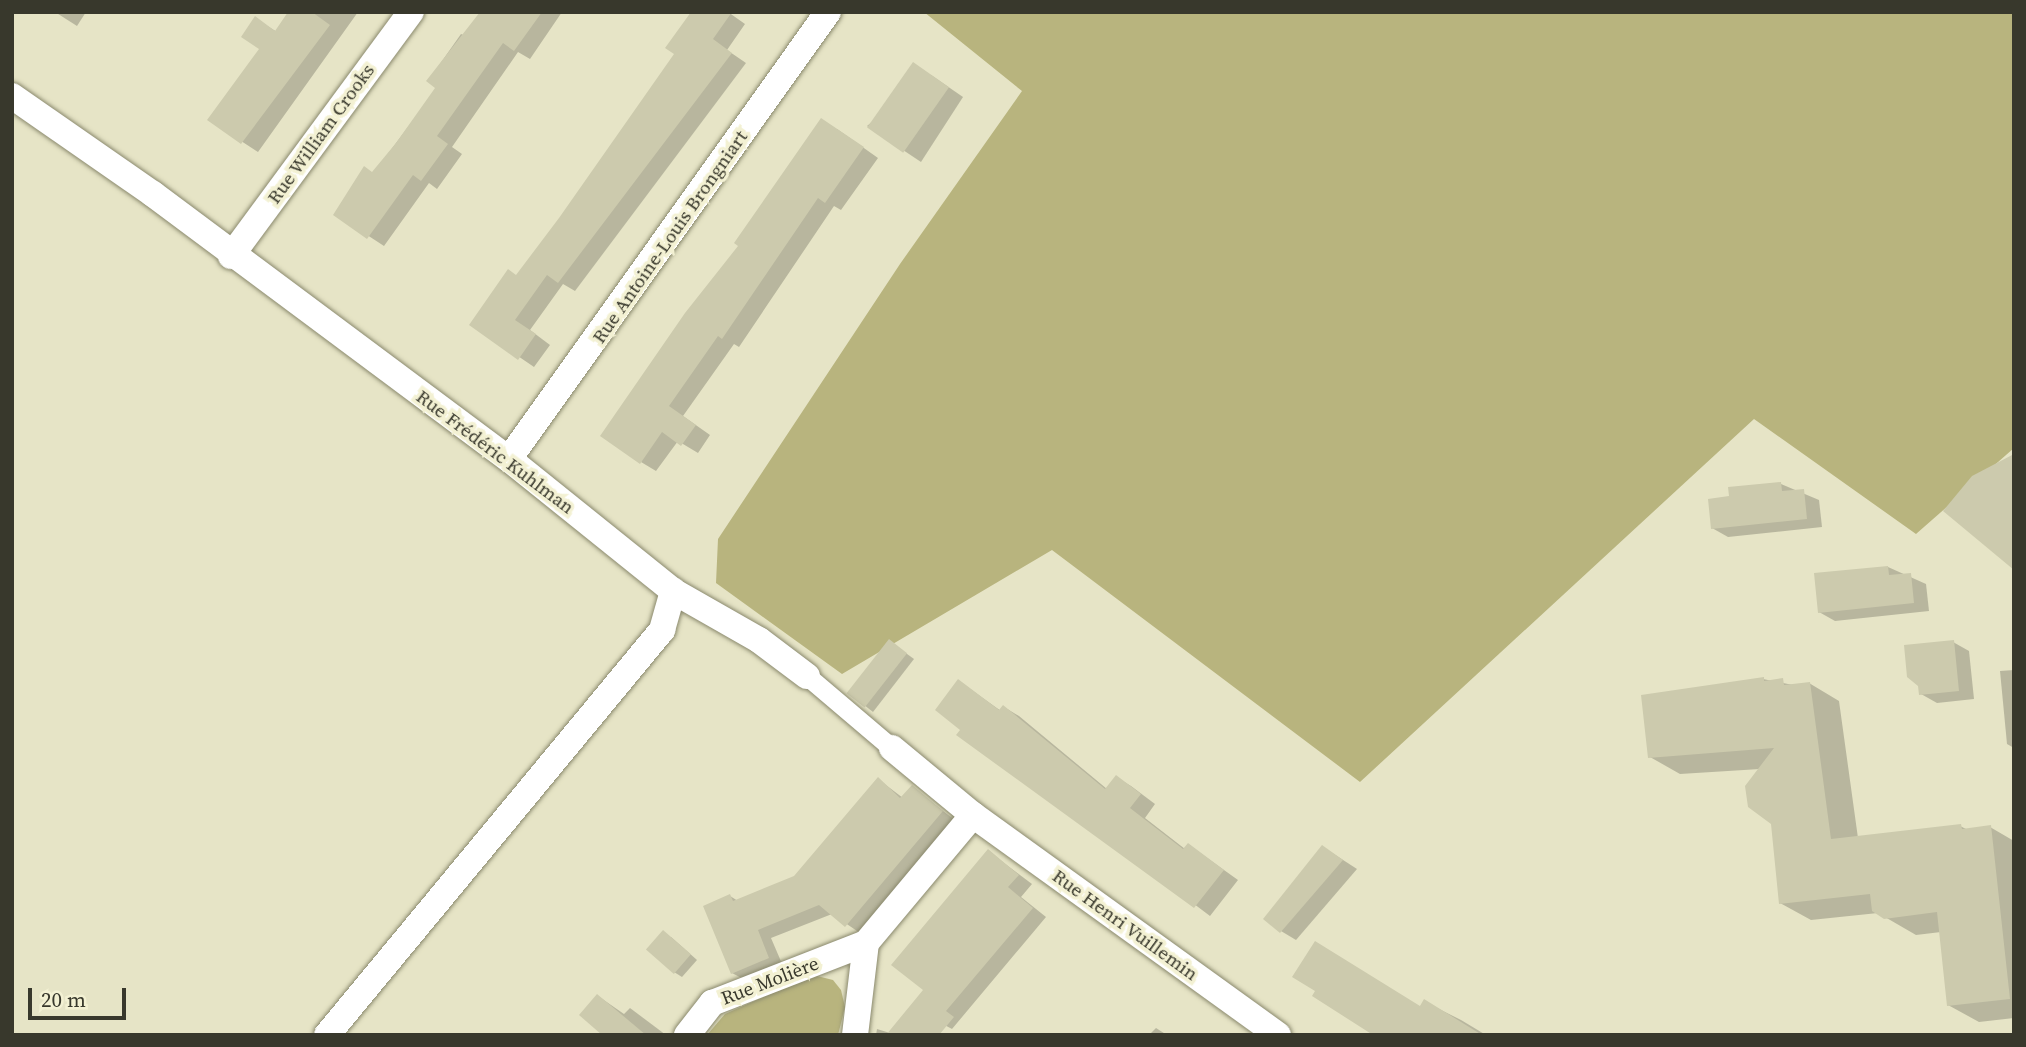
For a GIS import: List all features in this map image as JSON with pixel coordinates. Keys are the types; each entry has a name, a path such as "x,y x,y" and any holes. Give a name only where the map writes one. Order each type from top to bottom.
{"street":[{"name":"Rue William Crooks","path":"231,256 411,12"},
{"name":"Rue Antoine-Louis Brongniart","path":"509,459 828,12"},
{"name":"Rue Frédéric Kuhlman","path":"12,96 153,194 231,256 509,459 673,591 759,640 807,676 973,815"},
{"path":"327,1035 662,630 673,591"},
{"name":"Rue Molière","path":"687,1035 712,1003 866,943 973,815"},
{"name":"Rue Henri Vuillemin","path":"973,815 1278,1035"},
{"path":"855,1035 866,943"}],"shaded area":[{"path":"924,12 2014,12 2014,448 1916,534 1754,419 1360,782 1052,550 842,674 716,583 718,539 900,264 1022,91"},
{"path":"813,975 833,980 841,990 845,1007 838,1035 707,1035 725,1014"}],"building":[{"path":"288,12 312,12 330,25 241,144 207,120 259,49 241,37 255,16 275,31"},
{"path":"480,12 542,12 514,51 503,43 437,136 448,144 421,181 413,175 367,239 333,215 364,166 372,172 396,143 435,88 426,81"},
{"path":"691,12 732,12 713,39 732,53 558,283 547,275 515,320 536,334 518,360 469,325 508,269 516,275 559,218 674,54 665,48"},
{"path":"913,62 949,87 903,153 867,128"},
{"path":"821,118 864,147 825,203 818,198 722,339 718,336 669,406 696,425 681,446 662,432 640,464 600,436 685,313 738,246 734,243"},
{"path":"2014,454 2014,570 1943,511 1972,476"},
{"path":"1781,482 1782,491 1804,489 1807,519 1711,529 1708,499 1729,496 1728,487"},
{"path":"1888,566 1889,575 1911,573 1914,603 1818,613 1814,573"},
{"path":"889,639 907,653 865,708 847,693"},
{"path":"1954,640 1959,691 1919,695 1918,686 1907,677 1904,645"},
{"path":"1764,677 1764,681 1783,678 1784,685 1810,682 1831,839 1961,824 1962,829 1991,825 2010,999 1947,1006 1937,912 1884,919 1872,911 1870,894 1779,904 1771,824 1748,807 1745,786 1774,748 1648,758 1641,695"},
{"path":"958,679 999,710 1003,705 1105,789 1116,775 1141,794 1130,808 1183,849 1188,843 1224,870 1194,908 956,735 960,730 935,710"},
{"path":"878,777 900,798 912,785 943,811 845,927 819,905 758,930 769,958 731,974 703,906 730,894 733,901 794,876"},
{"path":"1322,845 1343,860 1280,933 1263,919"},
{"path":"988,849 1019,875 1008,887 1033,908 946,1011 954,1017 939,1035 886,1035 923,990 891,965"},
{"path":"663,930 691,954 674,974 646,950"},
{"path":"1315,941 1420,1006 1424,999 1482,1035 1373,1035 1312,996 1315,991 1292,977"},
{"path":"597,994 646,1035 602,1035 579,1015"}]}
